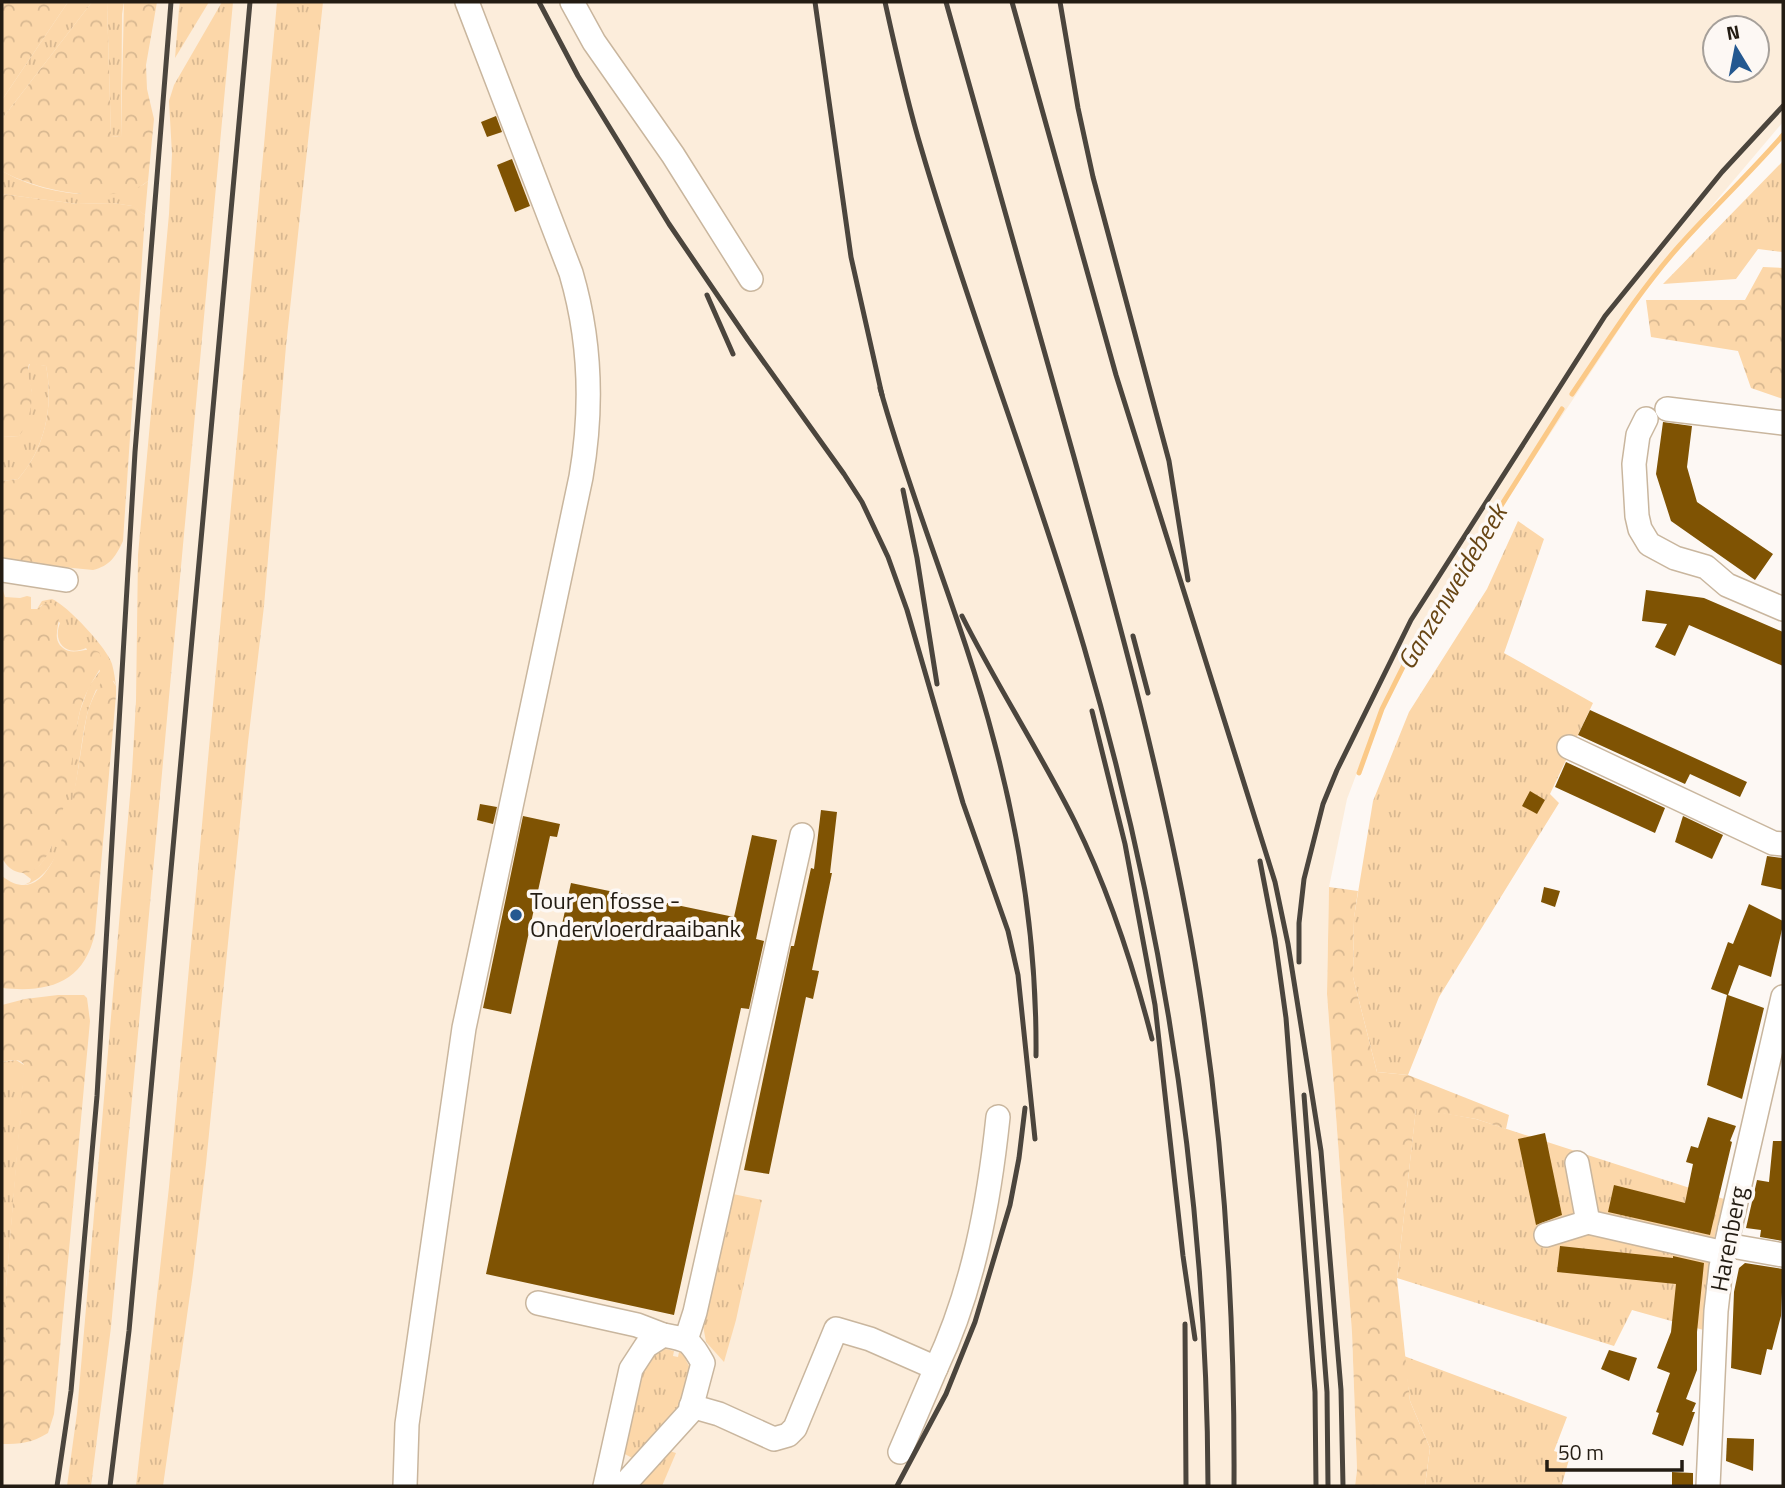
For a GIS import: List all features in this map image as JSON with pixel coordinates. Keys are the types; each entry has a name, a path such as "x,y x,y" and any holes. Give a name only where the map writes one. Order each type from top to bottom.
{"street":[{"path":"404,1486 407,1424 464,1028 581,477 590,409 583,319 571,273 467,2"},
{"path":"572,2 594,42 673,155 751,279"},
{"path":"1667,409 1783,423"},
{"path":"1646,419 1638,435 1634,464 1637,516 1649,544 1675,558 1706,567 1727,585 1783,609"},
{"path":"2,569 66,580"},
{"path":"1569,747 1773,843 1783,844"},
{"path":"686,1340 695,1312 802,835"},
{"name":"Harenberg","path":"1708,1486 1716,1311 1725,1249 1783,997"},
{"path":"900,1452 964,1302 992,1167 998,1117"},
{"path":"1577,1163 1588,1222"},
{"path":"1546,1235 1588,1222 1725,1249 1783,1255"},
{"path":"538,1303 637,1325 686,1340 703,1363 690,1412 622,1486"},
{"path":"691,1406 719,1414 774,1439 788,1435 795,1428 836,1329 870,1339 936,1368"},
{"path":"605,1486 631,1369 646,1346 663,1335"}],"shaded area":[{"path":"2,2 1783,2 1783,122 1661,266 1451,584 1388,691 1347,799 1329,887 1327,994 1352,1333 1357,1470 1355,1486 2,1486"}],"green space":[{"path":"2,2 68,2 2,100"},
{"path":"68,2 92,2 2,119 2,100"},
{"path":"92,2 107,2 111,136 121,137 124,2 157,2 146,65 147,89 154,119 148,181 134,189 116,194 96,195 54,190 2,171 2,119"},
{"path":"107,2 124,2 121,137 111,136"},
{"path":"180,2 209,2 175,58 179,9"},
{"path":"222,2 233,2 111,1327 91,1486 67,1486 77,1413 132,772 138,555 169,214 172,154 169,101 174,85"},
{"path":"277,2 323,2 286,346 264,606 193,1273 163,1486 136,1486 169,1187"},
{"path":"1783,161 1783,252 1758,249 1736,279 1663,284"},
{"path":"2,171 34,185 82,194 112,192 143,185 148,181 145,215 132,206 113,203 78,204 2,194"},
{"path":"2,194 78,204 113,203 133,206 145,215 123,541 112,560 93,570 2,561 2,481 18,479 35,454 45,426 49,396 46,366 29,364 32,398 27,421 19,436 2,437"},
{"path":"1763,267 1783,268 1783,399 1751,388 1738,351 1651,337 1646,300 1745,300"},
{"path":"30,363 46,366 49,396 45,426 35,454 18,479 2,481 2,437 19,436 32,392 27,374"},
{"path":"1518,521 1544,539 1504,653 1593,703 1550,794 1559,803 1439,997 1408,1075 1377,1072 1353,977 1354,917 1373,801 1409,712 1487,589"},
{"path":"2,587 5,597 31,597 31,609 52,603 59,614 57,638 63,648 71,651 94,650 99,652 101,657 99,670 80,711 57,831 48,853 37,868 23,873 16,872 2,858"},
{"path":"52,599 77,618 103,648 112,664 116,686 114,681 96,690 88,711 64,836 54,859 41,876 30,882 31,879 23,873 37,867 51,847 80,711 89,686 100,671 86,648 73,651 63,646 58,637 60,623 42,605 37,609 42,601"},
{"path":"111,678 116,686 116,695 95,933 90,950 73,974 62,981 35,989 2,988 2,876 24,885 42,877 56,855 74,791 88,711 102,681"},
{"path":"1329,887 1358,891 1354,918 1353,977 1377,1072 1408,1075 1509,1115 1506,1129 1476,1119 1416,1109 1397,1278 1410,1401 1430,1448 1425,1486 1355,1486 1357,1470 1352,1333 1327,994"},
{"path":"58,995 84,995 87,998 90,1021 54,1414 48,1433 26,1442 2,1444 6,1288 24,1065 17,1060 2,1062 2,1005"},
{"path":"16,1060 24,1065 24,1073 6,1288 6,1356 2,1364 2,1062"},
{"path":"1416,1108 1476,1119 1724,1199 1710,1255 1707,1331 1632,1310 1614,1346 1397,1278"},
{"path":"728,1193 762,1200 724,1362 706,1342 701,1314"},
{"path":"654,1350 674,1351 673,1356 678,1357 679,1352 683,1354 690,1368 679,1413 634,1459 623,1453 636,1370"},
{"path":"1404,1356 1567,1417 1554,1451 1570,1456 1562,1484 1566,1486 1425,1486 1430,1448 1410,1401"},
{"path":"663,1449 676,1453 662,1486 630,1486"}],"building":[{"path":"496,116 502,132 487,137 481,122"},
{"path":"512,159 530,206 515,212 497,165"},
{"path":"1663,422 1692,426 1687,467 1697,502 1773,554 1755,580 1671,521 1656,474"},
{"path":"1646,590 1704,598 1783,632 1783,666 1689,625 1675,656 1655,647 1667,624 1642,621"},
{"path":"1590,710 1747,782 1740,797 1690,774 1685,784 1578,735"},
{"path":"1566,762 1665,808 1655,833 1555,787"},
{"path":"1530,791 1545,800 1537,814 1522,806"},
{"path":"480,804 497,807 493,824 477,820"},
{"path":"821,810 837,812 832,873 812,970 819,971 813,999 806,997 769,1174 744,1170 791,946 794,946 811,868 814,869"},
{"name":"Tour en fosse - Ondervloerdraaibank","path":"523,816 560,824 557,837 550,836 511,1014 483,1008"},
{"path":"1683,816 1723,835 1712,859 1675,842"},
{"path":"752,835 777,840 756,939 764,941 749,1009 741,1008 674,1315 486,1274 571,883 734,917"},
{"path":"1767,856 1783,858 1783,890 1761,885"},
{"path":"1544,887 1560,891 1555,907 1541,902"},
{"path":"1749,904 1783,921 1783,925 1771,977 1739,965 1728,995 1764,1008 1742,1099 1707,1085 1727,995 1711,989 1728,942 1733,944"},
{"path":"1708,1117 1736,1126 1730,1141 1732,1142 1710,1235 1608,1212 1614,1185 1685,1203 1693,1164 1686,1162 1691,1146 1698,1148"},
{"path":"1545,1133 1562,1215 1536,1225 1518,1139"},
{"path":"1773,1141 1783,1141 1783,1241 1760,1237 1761,1230 1746,1228 1757,1180 1769,1182"},
{"path":"1560,1246 1673,1256 1704,1263 1697,1332 1697,1370 1686,1399 1696,1403 1692,1412 1695,1412 1683,1446 1652,1434 1659,1413 1656,1412 1670,1373 1657,1368 1671,1332 1676,1284 1557,1272"},
{"path":"1745,1263 1783,1269 1781,1316 1772,1350 1767,1349 1761,1375 1731,1368 1734,1292 1739,1268"},
{"path":"1609,1350 1637,1358 1629,1381 1601,1369"},
{"path":"1727,1438 1754,1439 1753,1471 1726,1461"},
{"path":"1672,1472 1693,1473 1693,1486 1672,1486"}],"waterway":[{"name":"Ganzenweidebeek","path":"1572,394 1623,318 1665,263 1783,135"},
{"name":"Ganzenweidebeek","path":"1359,773 1382,709 1417,639 1562,409"}],"railway":[{"path":"57,1486 71,1391 97,1096 135,452 171,2"},
{"path":"110,1486 129,1331 250,2"},
{"path":"539,2 578,76 669,224 844,474 862,502 888,557 907,610 963,803 1008,931 1018,975 1035,1139"},
{"path":"815,2 851,257 882,395"},
{"path":"885,2 911,114 941,213 1084,647 1137,853 1176,1062 1189,1167 1206,1379 1208,1486"},
{"path":"946,2 1108,582 1156,771 1183,898 1205,1027 1226,1223 1234,1486"},
{"path":"1012,2 1116,375 1275,882 1288,944 1321,1151 1341,1390 1343,1486"},
{"path":"1060,2 1093,177 1169,461 1188,580"},
{"path":"1299,962 1299,923 1304,879 1323,804 1411,620 1605,316 1722,172 1783,106"},
{"path":"707,295 733,354"},
{"path":"880,388 982,696 1004,779 1026,897 1034,977 1036,1056"},
{"path":"903,490 937,684"},
{"path":"962,616 1062,796 1087,848 1119,929 1152,1039"},
{"path":"1133,636 1148,693"},
{"path":"1092,711 1125,844 1155,1005 1195,1339"},
{"path":"1260,861 1286,1018 1315,1392 1316,1486"},
{"path":"1304,1095 1327,1392 1328,1486"},
{"path":"897,1486 946,1394 975,1322 1010,1205 1025,1108"},
{"path":"1185,1324 1186,1486"}],"place":[{"name":"Tour en fosse - Ondervloerdraaibank","path":"516,915"}]}
